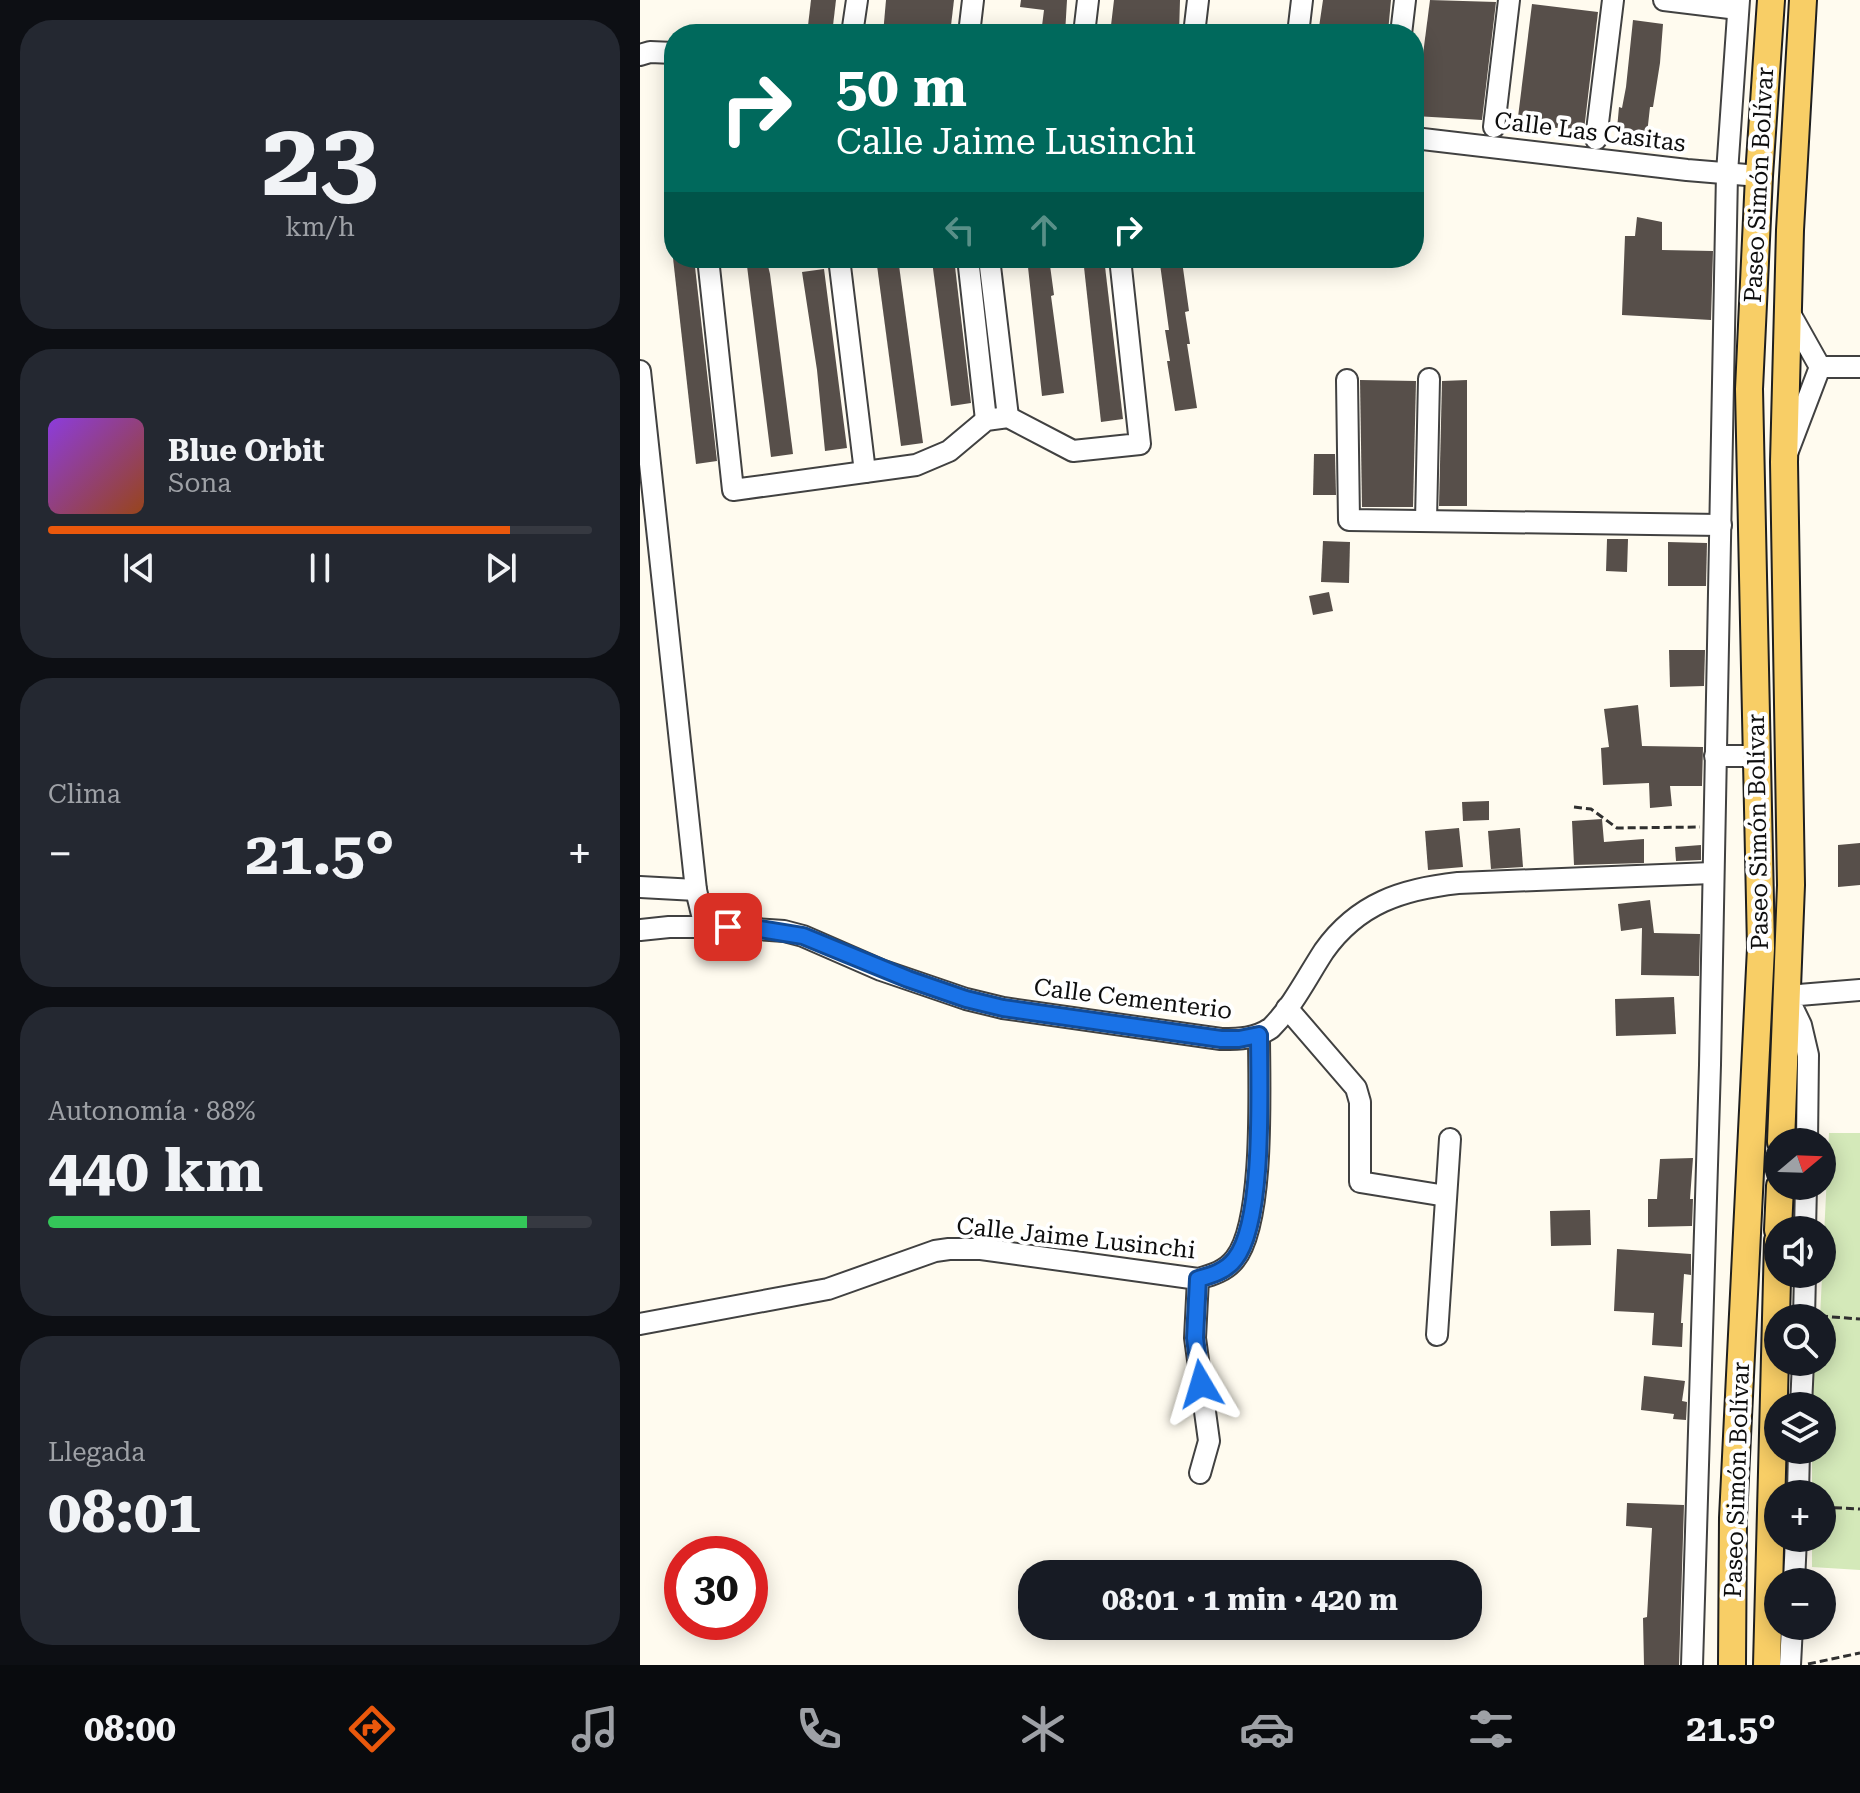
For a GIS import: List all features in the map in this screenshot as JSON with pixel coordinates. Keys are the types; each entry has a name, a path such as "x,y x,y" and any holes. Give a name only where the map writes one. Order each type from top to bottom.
{"main road":[{"name":"Paseo Simón Bolívar","path":"1732,1665 1733,1518 1759,998 1761,888 1751,573 1749,389 1771,0"},
{"name":"Paseo Simón Bolívar","path":"1782,1128 1791,885 1784,462 1803,0"},
{"path":"1759,998 1787,996"},
{"name":"Paseo Simón Bolívar","path":"1767,1665 1777,1288"}],"street":[{"path":"853,24 857,0"},
{"path":"970,24 973,0"},
{"path":"1085,24 1088,0"},
{"path":"1195,24 1198,0"},
{"path":"1299,24 1302,0"},
{"path":"1402,24 1405,0"},
{"path":"1494,127 1509,0"},
{"path":"1596,139 1613,0"},
{"path":"1664,0 1739,5"},
{"name":"Paseo Simón Bolívar","path":"1692,1665 1709,1081 1727,173 1739,5"},
{"path":"640,55 664,53"},
{"name":"Calle Las Casitas","path":"1424,139 1759,176"},
{"path":"709,268 733,490 916,465 937,458 986,420 1008,417 1073,451 1140,444 1121,268"},
{"path":"840,268 865,472"},
{"path":"969,268 986,420"},
{"path":"990,268 1008,417"},
{"path":"1788,310 1820,367"},
{"path":"1820,367 1860,367"},
{"path":"1784,462 1820,367"},
{"path":"640,371 646,472 696,890 705,927"},
{"path":"1426,521 1429,379"},
{"path":"1347,380 1349,520 1721,525"},
{"path":"1715,756 1757,756"},
{"name":"Calle Cementerio","path":"640,930 705,927 760,929 803,936 895,975 1003,1008 1239,1039 1259,1035 1271,1028 1326,949 1350,923 1381,901 1407,890 1458,883 1712,873"},
{"path":"640,887 696,890"},
{"path":"1787,996 1860,990"},
{"name":"Paseo Simón Bolívar","path":"1787,996 1801,1025 1808,1055 1807,1128"},
{"path":"1287,1008 1356,1088 1360,1102 1360,1182 1446,1196"},
{"name":"Calle Jaime Lusinchi","path":"640,1324 828,1289 949,1249 981,1249 1198,1279 1212,1275 1231,1264 1243,1246 1257,1174 1259,1035"},
{"path":"1437,1335 1450,1139"},
{"path":"1198,1279 1195,1338 1209,1441 1200,1473"},
{"path":"1790,1665 1791,1640"}],"path":[{"path":"1574,807 1591,809 1617,828 1713,827"},
{"path":"1836,1318 1860,1319"},
{"path":"1836,1508 1860,1509"},
{"path":"1805,1665 1860,1653"}],"green space":[{"path":"1836,1133 1860,1133 1860,1570 1812,1567 1812,1552 1836,1552 1836,1480 1812,1480 1812,1464 1836,1464 1836,1392 1812,1392 1813,1376 1836,1376 1836,1304 1821,1304 1821,1288 1836,1288 1836,1216 1825,1216 1826,1200 1836,1200"}],"building":[{"path":"811,0 836,0 833,24 808,24"},
{"path":"886,0 954,0 951,24 884,24"},
{"path":"1021,0 1067,0 1066,24 1042,24 1044,10 1020,7"},
{"path":"1114,0 1180,0 1179,24 1111,24"},
{"path":"1323,0 1391,0 1389,24 1319,24"},
{"path":"1430,0 1496,2 1482,120 1424,117 1424,46"},
{"path":"1532,4 1598,12 1584,130 1517,125"},
{"path":"1633,20 1663,24 1660,63 1646,143 1616,140 1619,107 1622,108 1626,87"},
{"path":"1637,217 1662,222 1662,250 1713,251 1711,320 1622,315 1625,236 1635,236"},
{"path":"674,268 695,268 717,461 696,464"},
{"path":"747,268 768,268 770,274 793,454 771,457"},
{"path":"877,268 899,268 923,443 901,446"},
{"path":"933,268 955,268 971,403 951,406"},
{"path":"1028,268 1050,268 1054,295 1051,296 1064,393 1042,396"},
{"path":"1084,268 1105,268 1123,419 1101,422"},
{"path":"1161,268 1183,268 1189,311 1185,312 1190,344 1187,344 1197,408 1175,411 1167,361 1170,361 1165,330 1169,330"},
{"path":"824,269 847,448 825,451 802,272"},
{"path":"1360,380 1416,381 1413,507 1362,507"},
{"path":"1467,380 1467,506 1439,506 1442,381"},
{"path":"1314,454 1335,454 1336,495 1313,495"},
{"path":"1607,539 1628,539 1627,572 1606,571"},
{"path":"1323,541 1350,542 1349,583 1321,582"},
{"path":"1668,542 1707,543 1706,586 1668,586"},
{"path":"1329,592 1333,611 1313,615 1309,596"},
{"path":"1669,650 1705,650 1704,686 1670,687"},
{"path":"1638,705 1642,746 1703,747 1702,786 1670,786 1672,806 1650,808 1649,783 1603,785 1601,748 1609,747 1604,709"},
{"path":"1489,801 1489,820 1463,821 1462,802"},
{"path":"1602,819 1604,842 1644,839 1644,863 1574,865 1572,821"},
{"path":"1459,828 1463,867 1428,870 1425,831"},
{"path":"1520,828 1523,867 1491,869 1488,831"},
{"path":"1860,843 1860,885 1838,887 1838,845"},
{"path":"1701,845 1701,860 1676,861 1675,847"},
{"path":"1650,900 1654,933 1700,934 1699,976 1641,975 1642,928 1621,931 1618,904"},
{"path":"1674,997 1676,1034 1616,1036 1615,999"},
{"path":"1693,1158 1692,1226 1648,1227 1648,1199 1657,1199 1660,1159"},
{"path":"1590,1210 1591,1245 1551,1246 1550,1211"},
{"path":"1617,1249 1691,1254 1691,1275 1684,1274 1682,1347 1652,1345 1654,1313 1614,1311"},
{"path":"1644,1376 1685,1381 1682,1401 1687,1402 1686,1420 1673,1419 1674,1414 1641,1410"},
{"path":"1627,1503 1684,1505 1679,1665 1644,1665 1643,1618 1647,1617 1652,1528 1626,1526"}],"route":[{"path":"728,927 784,931 803,936 881,970 966,999 1003,1008 1221,1039 1259,1035 1257,1174 1252,1209 1238,1257 1223,1270 1198,1279 1195,1338 1201,1384"}]}
